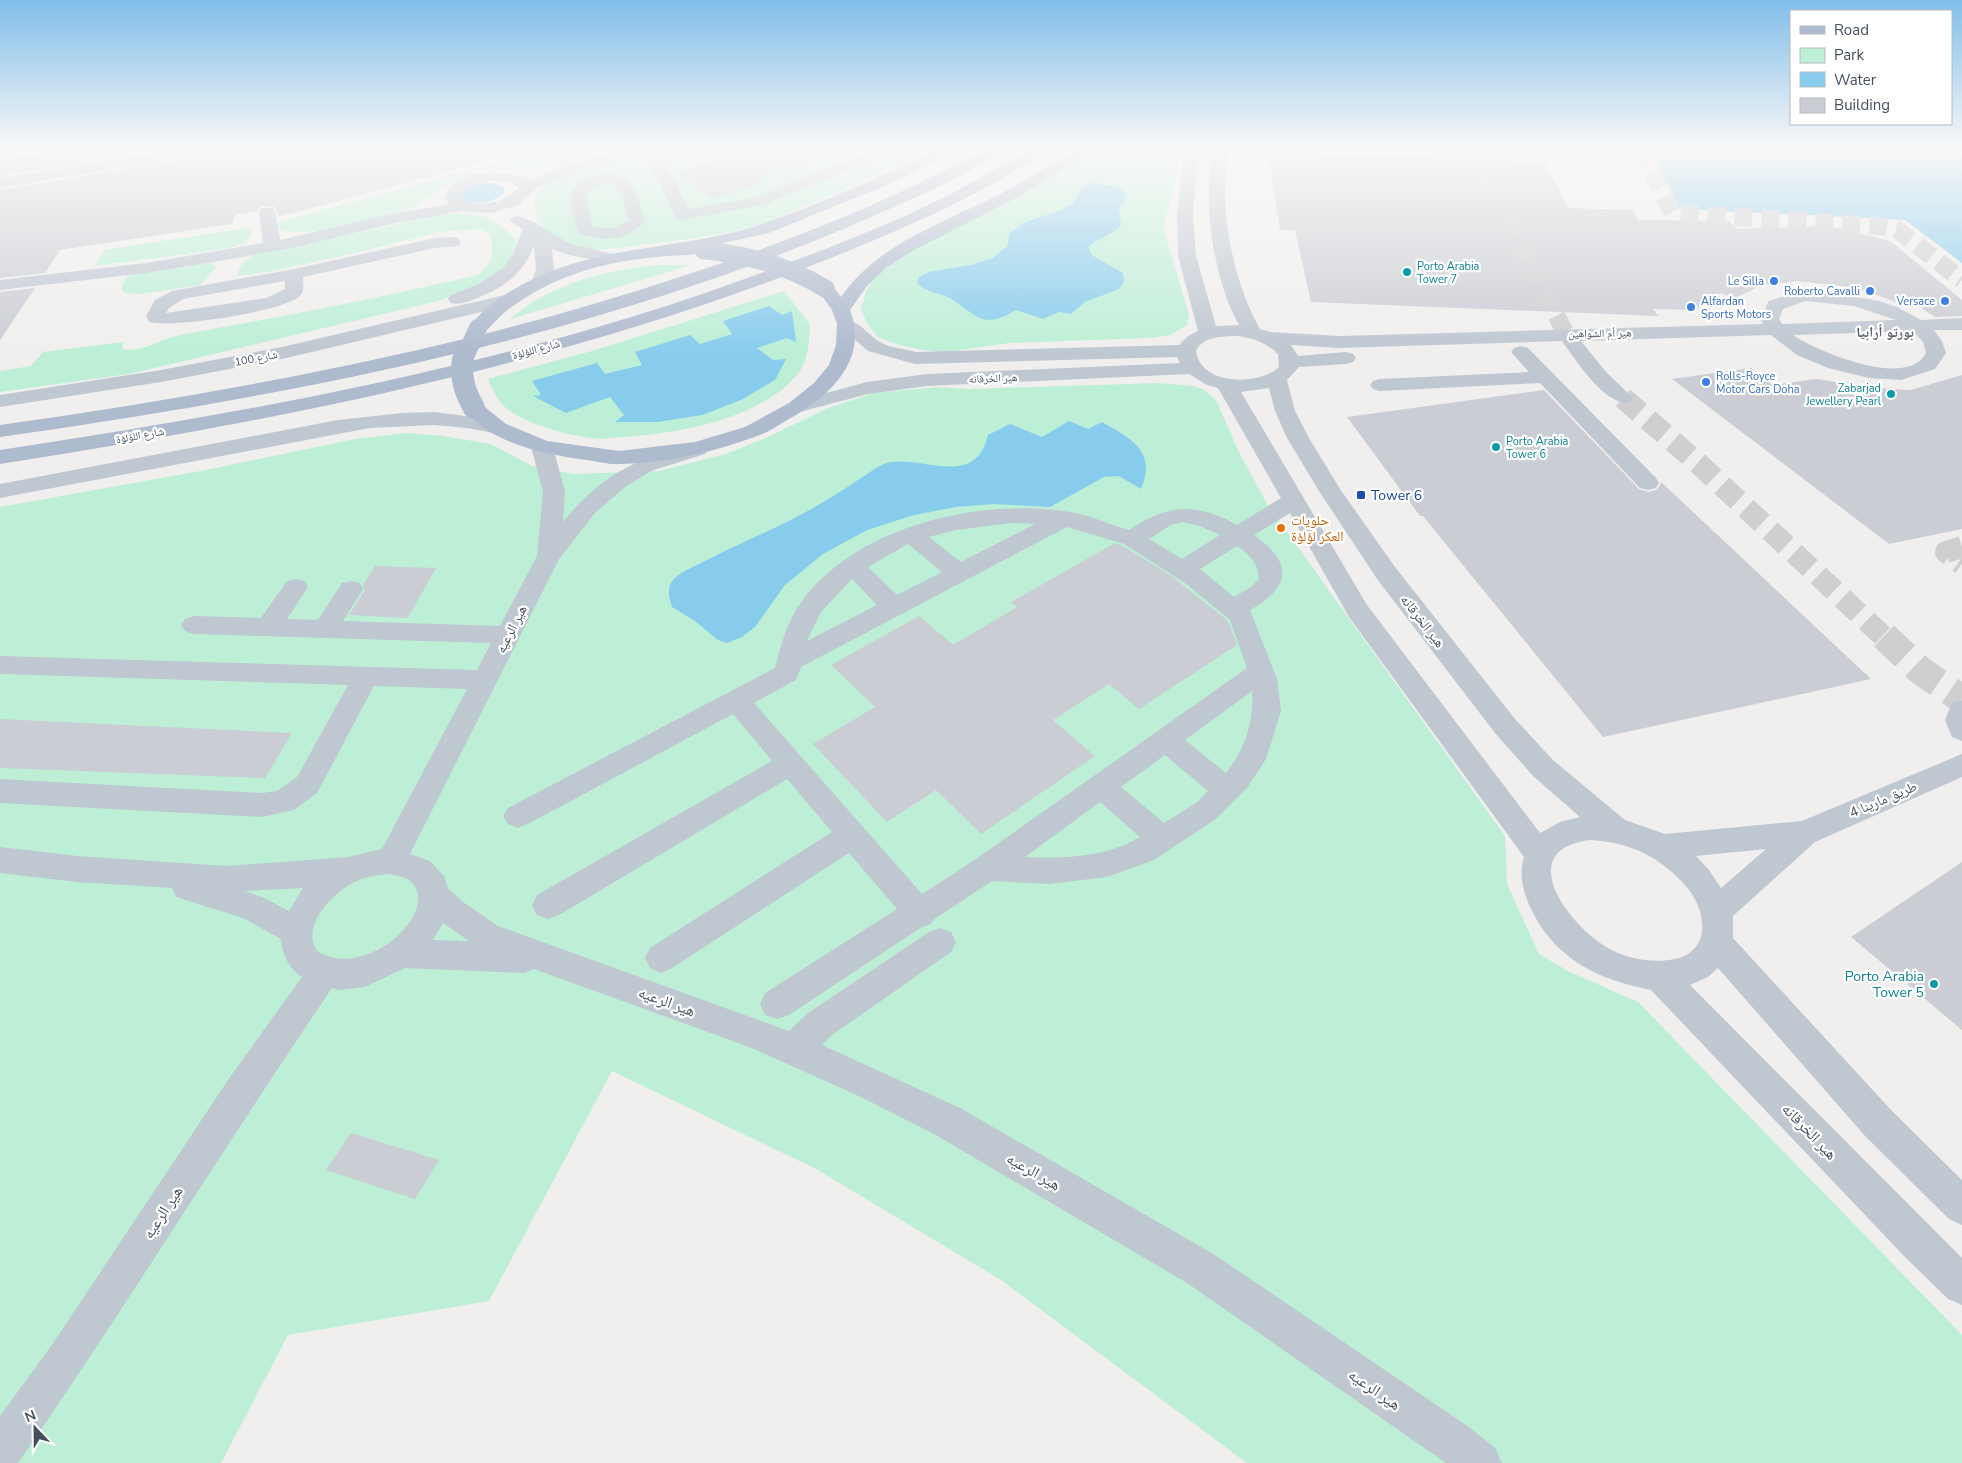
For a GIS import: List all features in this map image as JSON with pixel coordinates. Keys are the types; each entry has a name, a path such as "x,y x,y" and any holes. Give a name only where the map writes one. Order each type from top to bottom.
{"main road":[{"path":"795,216 763,229 671,250 608,258 541,281 509,300 478,328 466,348 460,369 463,389 474,408 499,428 542,447 619,458 698,448 752,431 796,407 821,387 838,366 846,345 844,317 860,282 881,264 908,246 967,216"},
{"name":"شارع اللؤلؤة","path":"0,431 152,409 277,387 435,352 595,310 679,284 840,226 862,216"},
{"name":"شارع اللؤلؤة","path":"0,457 187,427 386,388 603,331 748,284 863,240 916,216"},
{"path":"671,250 703,250 740,254 774,262 803,274 826,290 844,317"}],"street":[{"path":"268,216 272,246"},
{"path":"387,220 395,216"},
{"path":"0,285 146,268 237,253 411,216"},
{"path":"496,216 534,230 568,250 608,258"},
{"path":"530,216 545,268 541,281"},
{"path":"1184,216 1187,256 1208,333"},
{"path":"1219,216 1228,272 1236,299 1252,332"},
{"path":"161,376 438,305 475,293 498,281 513,268 534,230"},
{"path":"294,274 294,292 276,301 170,319 156,318 155,316 166,300 178,295 294,274 436,243 452,242"},
{"path":"214,288 237,253"},
{"path":"1937,333 1936,353 1929,365 1909,372 1881,374 1848,369 1816,358 1791,345 1774,330 1769,320 1770,311 1777,303 1803,295 1841,297 1862,302 1895,313 1937,333 1962,324"},
{"name":"شارع 100","path":"0,401 161,376 340,341 509,300"},
{"name":"هير الخرقانه","path":"844,317 875,347 915,358 1190,360"},
{"path":"1229,330 1252,332 1270,338 1288,353 1290,362 1288,368 1277,379 1254,385 1226,384 1207,377 1190,360 1190,344 1208,333 1229,330"},
{"name":"هير أم الشواهين","path":"1290,362 1392,355 1521,352 1572,341 1774,330 1937,333"},
{"name":"هير أم الشواهين","path":"1270,338 1339,342 1572,341 1791,345 1937,333"},
{"path":"1572,341 1599,376 1623,398"},
{"path":"1521,352 1648,483"},
{"name":"هير الخرقانه","path":"796,407 867,388 927,380 1190,360"},
{"path":"1380,385 1544,376"},
{"name":"هير الخرقانه","path":"1277,379 1284,412 1298,438 1330,491 1386,573 1505,726 1543,768 1614,829"},
{"path":"1226,384 1358,611 1540,856"},
{"path":"0,491 91,476 386,419 437,417 499,428"},
{"name":"هير الرعيه","path":"542,447 554,492 549,556"},
{"name":"هير الرعيه","path":"391,861 549,556 587,508 617,482 643,466 698,448"},
{"path":"1181,570 1293,501"},
{"path":"1132,539 1151,526 1181,515 1201,516 1212,520 1237,536 1267,558 1271,570 1271,579 1267,587 1232,609"},
{"path":"518,816 786,673 795,638 811,607 853,566 880,548 910,534 956,523 1012,516 1064,518 1132,539 1181,570 1241,616 1261,671 1267,711 1256,751 1237,780 1206,811 1143,851 1106,864 1049,871 987,868"},
{"path":"789,662 1064,518"},
{"path":"910,534 960,573"},
{"path":"853,566 894,607"},
{"path":"268,627 296,587"},
{"path":"325,629 350,589"},
{"path":"194,625 508,635"},
{"path":"0,665 485,680"},
{"path":"777,1004 920,914 987,868 1261,671"},
{"path":"0,791 262,805 284,802 307,785 366,676"},
{"path":"736,700 920,914"},
{"path":"1962,710 1959,720 1962,730"},
{"path":"1166,740 1226,790"},
{"path":"548,905 790,763"},
{"name":"طريق مارينا 4","path":"1662,848 1805,833 1962,765"},
{"path":"1101,786 1162,839"},
{"path":"1717,927 1706,960 1686,972 1659,976 1622,969 1600,960 1574,943 1553,921 1540,898 1536,883 1540,856 1551,841 1568,832 1590,828 1614,829 1639,836 1662,848 1687,866 1705,887 1717,927 1878,1124 1962,1206"},
{"name":"طريق مارينا 4","path":"1717,927 1805,833"},
{"path":"661,958 852,835"},
{"path":"0,860 77,869 146,872 226,879 292,876 350,870"},
{"path":"391,861 408,863 422,870 431,881 435,895 434,909 428,924 418,939 403,953 384,965 363,972 342,975 324,973 310,967 301,957 297,945 296,932 300,917 309,903 334,878 371,863 391,861"},
{"path":"146,872 195,891 251,907 296,932"},
{"name":"هير الرعيه","path":"435,895 452,912 487,936 762,1036 876,1086 947,1121 1201,1269 1454,1442 1480,1463"},
{"path":"793,1050 820,1024 940,942"},
{"name":"هير الرعيه","path":"403,953 546,959"},
{"name":"هير الرعيه","path":"0,1452 68,1356 240,1092 324,973"},
{"name":"هير الخرقانه","path":"1659,976 1962,1285"}],"green space":[{"path":"299,216 385,216 346,227 306,232 276,228 278,222"},
{"path":"434,216 481,216 491,220 516,239 513,253 499,273 476,287 438,301 129,374 0,392 0,371 31,366 43,352 123,342 122,349 137,349 180,335 404,292 478,275 490,261 493,251 489,233 479,229 438,232 364,251 268,272 238,276 239,268 252,255"},
{"path":"537,216 781,216 741,230 683,240 605,249 571,246 547,231"},
{"path":"980,216 1166,216 1163,227 1189,315 1187,325 1171,335 1149,338 1009,343 947,352 923,350 896,344 876,336 861,309 866,291 877,273 903,253"},
{"path":"252,227 251,236 243,244 224,249 95,266 104,250"},
{"path":"213,263 216,267 201,285 140,294 125,293 121,289 126,277 132,275"},
{"path":"653,265 692,265 510,319 526,307 559,288 614,271"},
{"path":"784,291 810,324 808,351 804,364 797,375 781,390 762,403 718,421 671,432 648,435 600,439 581,437 535,424 514,414 500,402 488,379 592,351"},
{"path":"1158,383 1194,386 1204,390 1216,400 1238,450 1267,504 1505,836 1507,884 1539,954 1568,971 1638,1002 1962,1335 1962,1463 1247,1463 1001,1280 816,1169 612,1071 489,1301 288,1335 221,1463 0,1463 0,507 206,470 355,439 407,433 443,436 491,444 532,466 573,474 659,471 726,454 768,437 828,408 874,393 938,387 967,389"}],"water":[{"path":"1043,216 1120,216 1121,225 1118,229 1088,247 1092,255 1123,273 1124,282 1119,289 1085,302 1071,314 1059,312 1043,319 1016,310 1005,316 988,320 975,315 951,299 925,289 917,283 919,277 929,272 971,265 993,258 1007,246 1010,233 1023,223"},
{"path":"1829,216 1962,216 1962,263 1905,220"},
{"path":"769,306 782,315 792,311 796,342 787,338 757,348 773,360 786,359 775,380 741,400 702,415 657,422 615,422 624,415 610,397 566,413 533,396 541,395 532,381 597,363 605,374 642,365 635,352 690,335 700,344 732,334 723,321"},
{"path":"1069,421 1088,429 1102,422 1131,440 1143,455 1146,464 1141,489 1119,476 1104,477 1050,507 993,504 956,507 914,515 867,530 823,554 785,585 755,627 742,637 727,643 718,640 695,621 672,607 669,596 670,585 682,573 800,515 884,464 912,462 958,466 971,462 981,452 988,435 1010,424 1042,437"}],"building":[{"path":"0,216 235,216 232,224 60,250 45,273 0,278"},
{"path":"1278,216 1636,216 1638,220 1729,221 1737,229 1829,226 1890,241 1962,300 1962,316 1935,317 1918,306 1905,305 1856,288 1798,281 1762,285 1735,298 1720,293 1695,310 1653,309 1658,316 1311,302 1295,230 1280,230"},
{"path":"35,288 0,340 0,292"},
{"path":"1751,368 1772,385 1816,379 1875,388 1911,390 1962,375 1962,529 1889,544 1672,379"},
{"path":"1544,390 1639,489 1648,492 1656,490 1661,484 1660,481 1871,679 1603,737 1423,516 1420,516 1347,417"},
{"path":"1115,543 1170,575 1228,621 1237,645 1139,709 1109,684 1053,720 1095,756 981,834 936,790 887,822 813,744 875,707 831,665 919,616 953,645 1017,607 1011,602"},
{"path":"375,566 436,568 408,618 349,615 365,590 363,585"},
{"path":"0,719 292,733 265,778 0,768"},
{"name":"Porto Arabia Tower 5","path":"1962,862 1962,1030 1851,937"},
{"path":"351,1133 439,1160 415,1199 326,1170"}],"tunnel":[{"path":"1505,216 1566,334"},
{"path":"1725,216 1882,226 1898,230 1962,280"},
{"path":"1623,398 1699,464 1885,638"},
{"path":"1962,547 1946,552 1962,564"},
{"path":"1884,636 1921,671 1962,699"}],"place":[{"name":"Porto Arabia Tower 7","path":"1407,272"},
{"name":"Le Silla","path":"1774,281"},
{"name":"Roberto Cavalli","path":"1870,291"},
{"name":"Versace","path":"1945,301"},
{"name":"Alfardan Sports Motors","path":"1691,307"},
{"name":"Rolls-Royce Motor Cars Doha","path":"1706,382"},
{"name":"Zabarjad Jewellery Pearl","path":"1891,394"},
{"name":"Porto Arabia Tower 6","path":"1496,447"},
{"name":"Tower 6","path":"1361,495"},
{"name":"حلويات العكر لؤلؤة","path":"1281,528"},
{"name":"Porto Arabia Tower 5","path":"1934,984"}],"district":[{"name":"بورتو أرابيا","path":"1885,332"}]}
